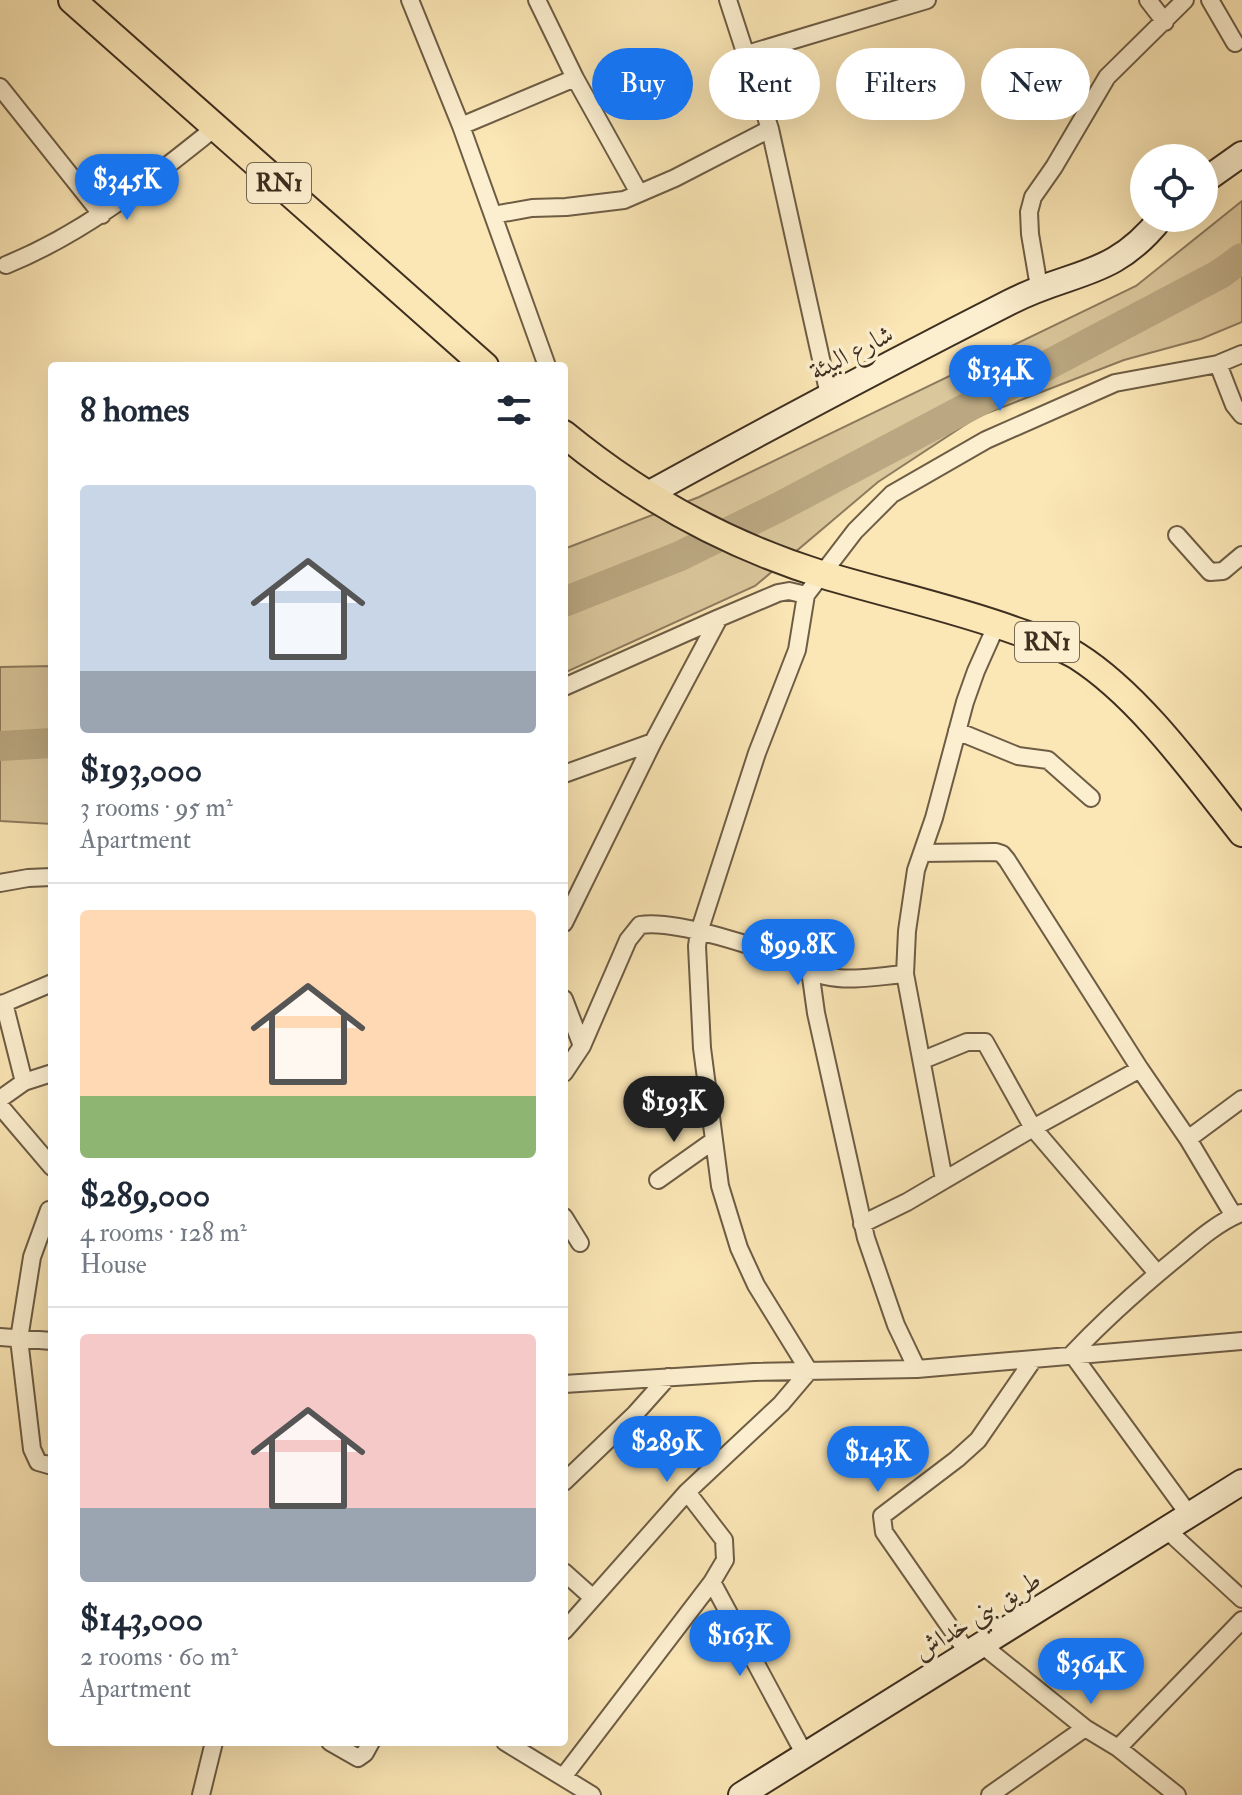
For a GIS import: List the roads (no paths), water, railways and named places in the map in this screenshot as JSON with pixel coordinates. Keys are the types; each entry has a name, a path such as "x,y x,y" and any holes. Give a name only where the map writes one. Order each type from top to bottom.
{"main road":[{"name":"RN1","path":"72,0 480,362"},
{"name":"RN1","path":"568,433 655,499 698,525 755,551 824,575 997,624 1075,655 1136,703 1240,827"}],"street":[{"path":"537,0 575,78 639,193"},
{"path":"728,0 745,48"},
{"path":"767,48 927,0"},
{"path":"1148,0 1165,22"},
{"path":"1039,287 1030,234 1029,212 1033,197 1107,77 1185,0"},
{"path":"1210,0 1235,43"},
{"path":"414,2 546,362"},
{"path":"461,126 575,78"},
{"path":"0,87 102,215"},
{"path":"767,120 829,395"},
{"path":"6,265 45,249 102,215 216,127"},
{"path":"493,215 532,208 607,204 675,178 770,129"},
{"path":"1218,171 1242,154"},
{"name":"شارع البيئة","path":"655,499 829,395 1039,287 1110,264 1138,244 1149,232"},
{"path":"809,1371 772,1312 739,1248 720,1186 701,1034 698,982 699,932 757,753 797,650 806,595 855,531 892,494 986,440 1115,383 1218,364 1242,354"},
{"path":"1218,364 1234,405 1242,415"},
{"path":"1177,535 1210,572 1223,571 1242,555"},
{"path":"568,685 778,593 789,591 806,595"},
{"path":"568,915 653,742 719,618"},
{"path":"944,1180 905,974 910,901 957,731 976,671 997,624"},
{"path":"957,731 1018,756 1048,760 1091,798"},
{"path":"568,773 653,742"},
{"path":"922,853 1002,854 1046,918 1140,1069 1238,1214 1157,1273 1072,1354"},
{"path":"0,883 48,877"},
{"path":"568,1067 582,1046 634,930 640,925 654,924 699,932 771,953 810,970 839,978 905,974"},
{"path":"810,970 816,1013 862,1224 896,1325 917,1369"},
{"path":"24,1082 2,1004 48,985"},
{"path":"568,1009 582,1046"},
{"path":"923,1060 967,1042 985,1042 1033,1128 1157,1273"},
{"path":"862,1224 896,1208 1140,1069"},
{"path":"0,1099 24,1082 48,1074"},
{"path":"1188,1139 1242,1099"},
{"path":"0,1106 48,1162"},
{"path":"658,1180 713,1141"},
{"path":"48,1216 32,1257 19,1339 34,1457 38,1462 48,1465"},
{"path":"568,1224 580,1243"},
{"path":"0,1337 48,1341"},
{"path":"568,1384 809,1371 917,1369 1242,1341"},
{"path":"1072,1354 1190,1516"},
{"path":"1033,1360 978,1440 882,1516 884,1532 975,1649 1118,1748 1177,1795"},
{"path":"568,1626 687,1492 781,1404 809,1371"},
{"path":"568,1478 635,1414 668,1377"},
{"name":"طريق بني خداش","path":"741,1795 1242,1482"},
{"path":"563,1777 712,1582 725,1560 724,1540 687,1492"},
{"path":"1167,1530 1242,1599"},
{"path":"568,1576 593,1598"},
{"path":"712,1582 805,1755"},
{"path":"1118,1748 1242,1620"},
{"path":"990,1795 1085,1728"},
{"path":"201,1795 213,1746"},
{"path":"337,1746 358,1758 369,1746"},
{"path":"512,1746 592,1795"}],"waterway":[{"path":"568,600 680,556 779,507 1220,274 1242,258"},
{"path":"0,746 48,743"}]}
